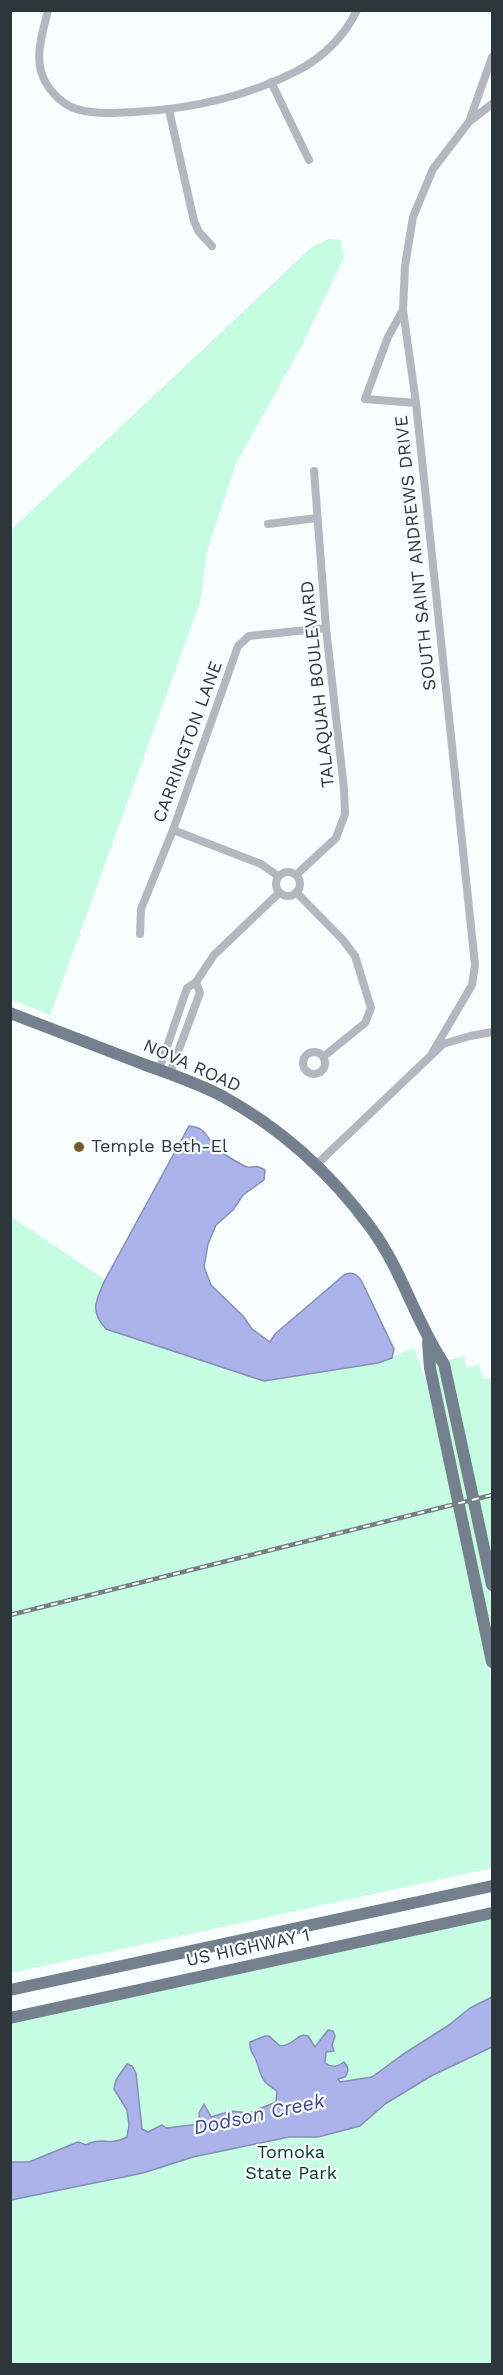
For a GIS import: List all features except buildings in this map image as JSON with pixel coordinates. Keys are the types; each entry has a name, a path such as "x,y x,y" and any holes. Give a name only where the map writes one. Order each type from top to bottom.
{"main road":[{"name":"NOVA ROAD","path":"10,1013 165,1071 223,1097 279,1133 316,1165 351,1202 387,1252 404,1282 428,1341 444,1364 492,1585"},
{"name":"NOVA ROAD","path":"428,1341 430,1368 492,1662"},
{"name":"US HIGHWAY 1","path":"10,1990 492,1886"},
{"name":"US HIGHWAY 1","path":"10,2018 492,1913"}],"street":[{"path":"48,10 38,56 42,76 61,101 81,110 108,114 169,110 208,103 271,82 298,70 319,56 337,40 357,10"},
{"name":"SOUTH SAINT ANDREWS DRIVE","path":"431,1055 472,985 475,965 416,403 404,310 405,266 413,217 433,169 469,122 492,57"},
{"path":"271,82 309,160"},
{"path":"469,122 492,104"},
{"path":"169,110 194,221 199,232 212,246"},
{"path":"404,310 388,337 365,399 416,403"},
{"name":"TALAQUAH BOULEVARD","path":"296,875 336,838 345,814 326,628 314,471"},
{"path":"268,524 317,518"},
{"name":"CARRINGTON LANE","path":"140,934 141,909 173,830 238,646 249,636 326,628"},
{"path":"173,830 261,864 278,876"},
{"path":"285,872 296,875 300,886 296,892 288,896 279,892 276,883 278,876 285,872"},
{"path":"165,1071 174,1022 186,988 196,982 214,955 279,892"},
{"path":"296,892 355,956 371,1008 364,1023 323,1057"},
{"path":"165,1071 187,1027 200,993 196,982"},
{"path":"174,1022 187,1027"},
{"path":"316,1165 443,1044 492,1032"}],"green space":[{"path":"329,239 340,240 344,257 301,347 236,463 207,550 200,602 50,1015 11,999 11,530 313,246"},
{"path":"10,1216 105,1280 94,1306 264,1381 378,1363 414,1348 433,1401 492,1684 492,1868 11,1973"},
{"path":"464,1356 466,1368 479,1365 483,1379 492,1378 492,1564 449,1360"},
{"path":"438,1362 448,1398 492,1605 492,1640 434,1363"},
{"name":"Tomoka State Park","path":"492,1914 492,2364 11,2364 10,2018"}],"water":[{"path":"189,1126 204,1132 220,1151 237,1162 247,1167 265,1170 264,1180 243,1195 233,1210 216,1225 208,1244 204,1267 211,1285 243,1316 252,1329 270,1342 275,1334 344,1275 354,1274 362,1282 394,1349 392,1358 378,1363 264,1381 106,1329 96,1311 99,1294"},
{"name":"Dodson Creek","path":"492,1997 492,2047 431,2076 385,2104 360,2126 318,2137 289,2137 193,2157 143,2173 11,2200 11,2162 29,2162 78,2142 86,2145 96,2141 115,2141 127,2137 129,2125 127,2110 114,2089 116,2080 127,2064 132,2066 136,2073 142,2129 148,2132 162,2125 166,2128 200,2124 199,2113 204,2104 211,2117 231,2111 249,2113 276,2102 277,2091 262,2078 250,2042 269,2036 280,2046 289,2044 304,2035 308,2036 315,2047 328,2030 333,2031 334,2051 326,2052 325,2063 334,2066 344,2062 348,2071 345,2077 338,2079 340,2082 372,2077 449,2025 470,2008"}],"railway":[{"path":"10,1615 492,1495"}],"place":[{"name":"Temple Beth-El","path":"79,1147"}]}
